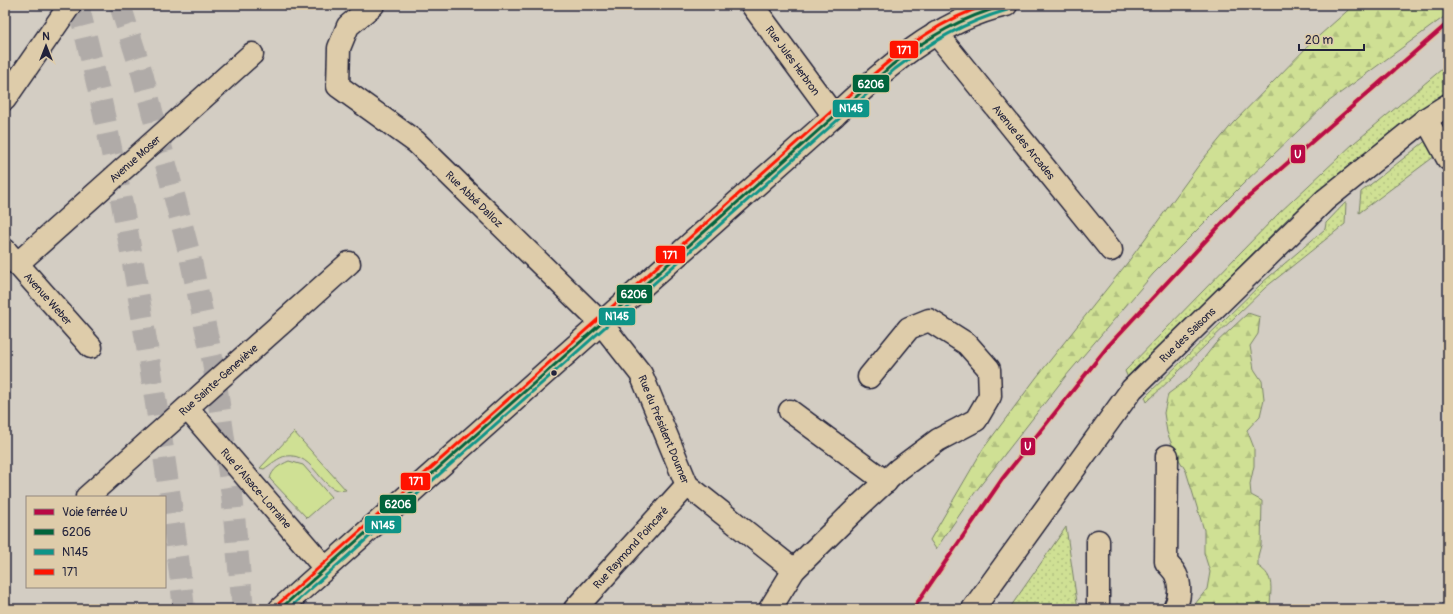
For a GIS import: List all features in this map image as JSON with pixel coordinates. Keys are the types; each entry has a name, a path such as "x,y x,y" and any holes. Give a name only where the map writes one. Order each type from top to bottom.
{"street":[{"path":"5,99 70,5"},
{"name":"Rue Abbé Dalloz","path":"373,5 348,26 339,48 338,86 416,142 601,323"},
{"name":"Rue Jules Herbron","path":"752,5 834,116"},
{"path":"280,609 876,77 936,33 987,9 1006,5"},
{"name":"Avenue des Arcades","path":"936,33 1111,250"},
{"name":"Avenue Moser","path":"11,257 252,54"},
{"name":"Rue des Saisons","path":"973,609 1132,389 1325,200 1426,119 1448,105"},
{"path":"1426,119 1448,159"},
{"name":"Avenue Weber","path":"11,257 91,348"},
{"name":"Rue Sainte-Geneviève","path":"88,496 349,263"},
{"path":"770,609 794,570 858,507 899,469 938,440 976,420 990,396 989,368 967,344 929,320 909,328 869,377"},
{"name":"Rue du Président Doumer","path":"601,323 641,374 687,485 794,570"},
{"name":"Rue d'Alsace-Lorraine","path":"187,408 325,568"},
{"path":"790,411 886,482"},
{"path":"1166,456 1166,562 1176,575 1179,589 1177,604 1174,609"},
{"name":"Rue Raymond Poincaré","path":"575,609 687,485"},
{"path":"1098,541 1098,609"}],"green space":[{"path":"1354,5 1448,5 1448,14 1328,102 1153,274 1065,377 976,491 936,549 930,540 983,449 1036,378 1128,262 1204,158 1233,123 1312,42"},
{"path":"1448,64 1448,98 1359,158 1302,211 1293,213 1128,378 1125,371 1278,214 1354,143"},
{"path":"1428,139 1439,153 1359,213 1361,192"},
{"path":"1346,202 1345,224 1266,287 1147,402 1145,397 1263,282 1325,229 1326,223"},
{"path":"1248,313 1260,317 1258,334 1250,346 1254,369 1262,381 1264,399 1260,416 1247,430 1254,448 1254,466 1250,484 1251,495 1262,501 1261,545 1258,556 1258,566 1264,570 1270,579 1270,609 1194,609 1195,604 1207,589 1210,572 1204,553 1204,530 1186,471 1175,453 1167,432 1164,413 1168,394 1187,380 1215,344"},
{"path":"294,432 346,490 337,490 330,487 305,460 296,457 286,456 278,459 264,469 260,468"},
{"path":"289,461 303,465 331,497 307,518 270,479 275,470"},
{"path":"1066,527 1078,609 1009,609"}],"tunnel":[{"path":"78,5 109,137 134,270 177,546 184,609"},
{"path":"120,5 142,73 189,252 213,362 232,495 243,609"}],"rail line":[{"name":"U","path":"913,609 1003,478 1109,345 1237,207 1448,23"}],"transit line":[{"name":"171","path":"277,605 869,78 910,45 925,35 955,18 988,5"},
{"name":"6206","path":"280,609 892,65 919,45 946,29 974,16 1006,5"},
{"name":"N145","path":"288,609 895,69 935,41 948,34 976,21 1007,10"}]}
